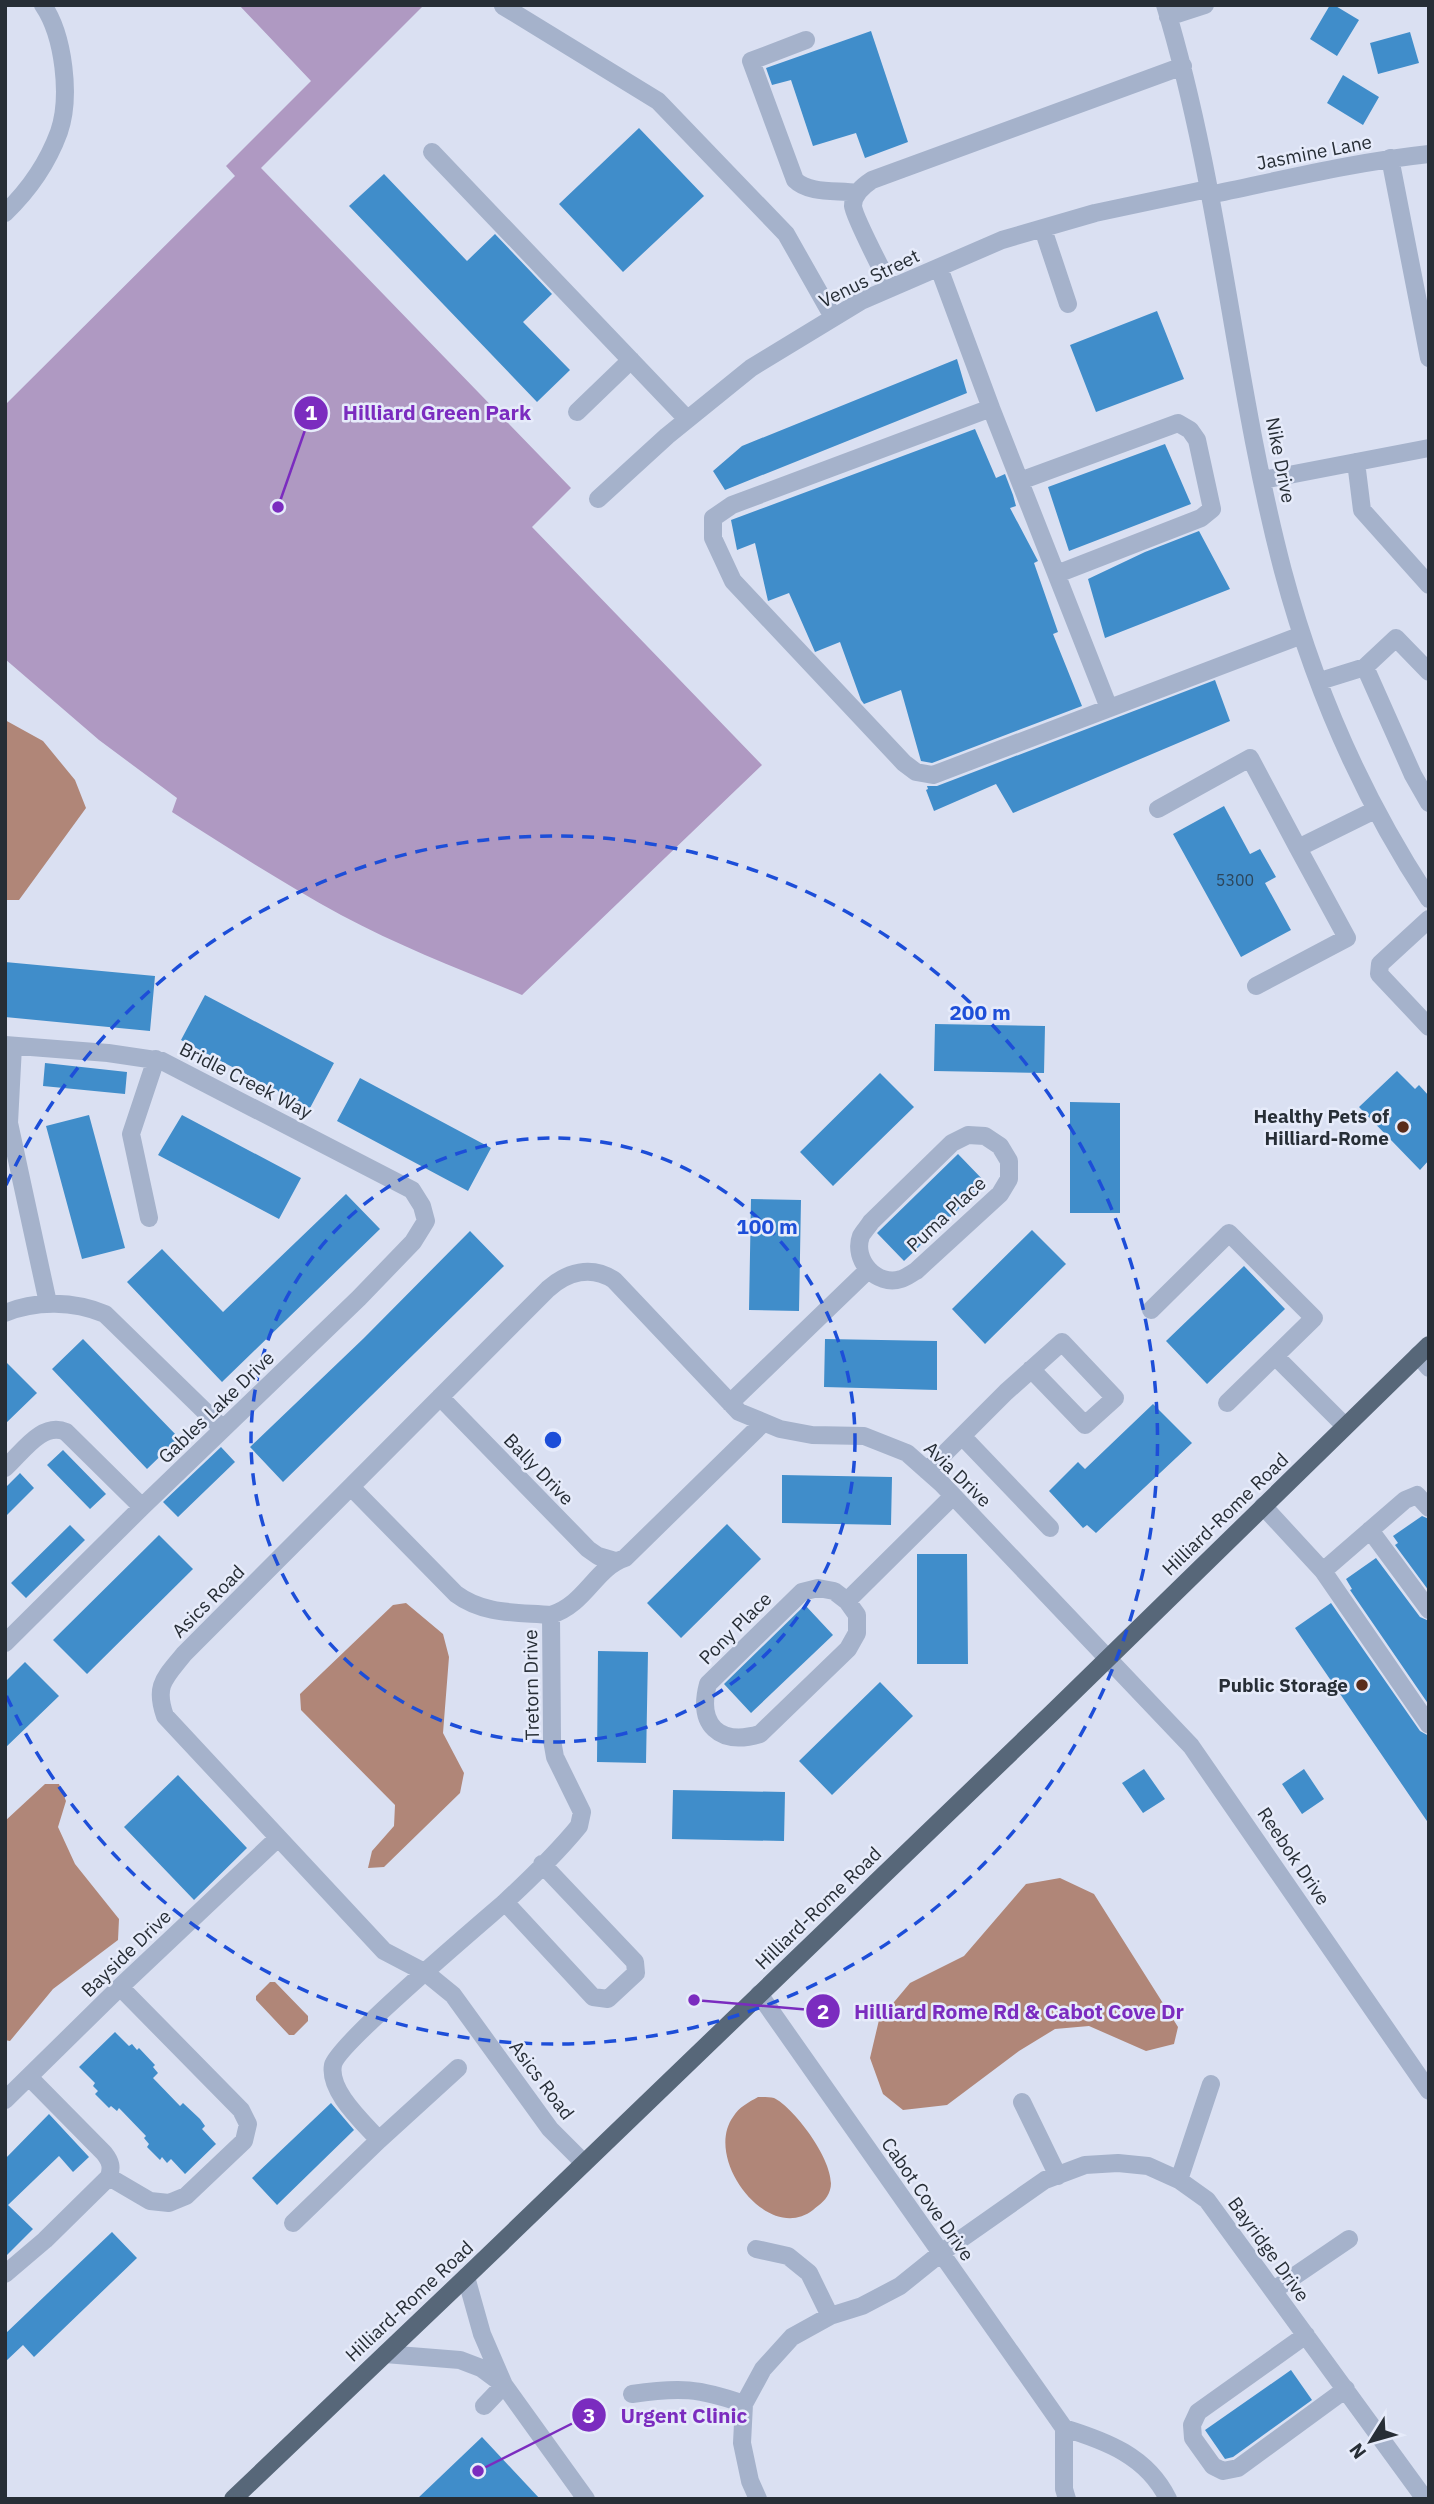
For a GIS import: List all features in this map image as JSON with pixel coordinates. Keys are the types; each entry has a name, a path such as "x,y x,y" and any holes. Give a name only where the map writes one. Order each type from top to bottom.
{"main road":[{"name":"Hilliard-Rome Road","path":"233,2499 1107,1659 1345,1426 1425,1356"}],"street":[{"path":"5,213 43,167 60,130 65,87 61,45 43,5"},
{"path":"1167,11 1205,5"},
{"path":"503,6 658,101 786,234 833,317"},
{"name":"Nike Drive","path":"1167,11 1183,66 1209,192 1263,480 1283,570 1302,635 1347,751 1375,810 1429,899"},
{"path":"806,40 751,61 795,180 812,190 857,193"},
{"path":"891,288 853,209 857,193 872,180 1183,66"},
{"path":"432,152 687,419"},
{"name":"Jasmine Lane","path":"1209,192 1390,158 1429,154"},
{"path":"1390,158 1429,358"},
{"name":"Venus Street","path":"598,499 687,419 751,368 861,301 1002,240 1095,213 1209,192"},
{"path":"1043,229 1068,304"},
{"path":"939,268 1109,708"},
{"path":"577,412 631,360"},
{"path":"991,408 732,505 713,518 713,538 733,581 904,763 916,772 933,775 1302,635"},
{"path":"1020,481 1178,423 1190,430 1197,440 1212,509 1200,518 1057,574"},
{"path":"1263,480 1429,448"},
{"path":"1356,462 1362,510 1429,585"},
{"path":"1320,681 1365,667 1396,638 1429,672"},
{"path":"1365,667 1413,775 1427,797"},
{"path":"1158,808 1250,758 1348,938 1256,986"},
{"path":"1298,848 1375,810"},
{"path":"1429,919 1380,964 1379,974 1429,1027"},
{"path":"9,1045 9,1123 48,1303"},
{"name":"Bridle Creek Way","path":"9,1045 156,1059 196,1077 412,1190"},
{"path":"149,1218 131,1134 156,1059"},
{"name":"Puma Place","path":"968,1135 985,1136 1000,1146 1009,1161 1009,1179 1000,1195 916,1271 901,1280 883,1280 868,1270 860,1255 861,1237 871,1222 952,1143 968,1135"},
{"name":"Gables Lake Drive","path":"5,1643 414,1242 426,1221 422,1206 412,1190"},
{"path":"1151,1310 1229,1233 1314,1318 1227,1403"},
{"path":"730,1403 868,1270"},
{"name":"Asics Road","path":"583,2162 550,2129 453,1995 426,1973 384,1951 165,1716 158,1697 164,1679 184,1654 560,1278 571,1273 605,1274 614,1280 739,1412 762,1423"},
{"path":"5,1313 48,1303 90,1308 109,1316 223,1429"},
{"path":"927,1471 1031,1369 1062,1342 1115,1398 1085,1425 1031,1369"},
{"path":"1275,1356 1345,1426"},
{"name":"Bally Drive","path":"440,1397 588,1549 598,1556 614,1561"},
{"path":"551,1615 576,1602 614,1561 625,1558 762,1423"},
{"name":"Avia Drive","path":"762,1423 812,1435 864,1436 908,1453 953,1496 1107,1659"},
{"path":"5,1468 42,1433 58,1429 66,1432 142,1507"},
{"path":"962,1436 1050,1528"},
{"name":"Tretorn Drive","path":"352,1488 469,1604 488,1610 551,1615 552,1741 555,1757 582,1811 579,1826 505,1902 335,2060 332,2068 341,2096 379,2140"},
{"path":"1323,1572 1405,1500 1417,1494 1429,1508"},
{"path":"847,1601 953,1496"},
{"path":"1264,1506 1323,1572 1429,1725"},
{"path":"1370,1530 1429,1610"},
{"name":"Pony Place","path":"818,1588 834,1591 847,1601 857,1615 858,1633 848,1649 760,1734 741,1740 722,1735 708,1722 703,1703 708,1684 802,1591 818,1588"},
{"name":"Reebok Drive","path":"1107,1659 1191,1746 1429,2091"},
{"name":"Bayside Drive","path":"5,2100 278,1838"},
{"path":"505,1902 593,1997 608,1999 636,1973 635,1962 542,1864"},
{"path":"108,2177 150,2201 169,2203 186,2196 244,2140 248,2124 241,2110 120,1987"},
{"name":"Cabot Cove Drive","path":"758,1994 1064,2428"},
{"path":"293,2223 458,2068"},
{"path":"5,2274 45,2240 108,2177 111,2169 104,2153 29,2077"},
{"path":"1179,2180 1212,2084"},
{"path":"1022,2102 1058,2175"},
{"name":"Bayridge Drive","path":"744,2404 763,2370 792,2337 830,2316 862,2306 900,2286 941,2253 1045,2180 1085,2165 1118,2163 1148,2166 1179,2180 1207,2200 1425,2499"},
{"path":"1274,2290 1349,2239"},
{"path":"756,2249 788,2256 809,2273 830,2316"},
{"path":"466,2277 482,2334 504,2385 586,2499"},
{"path":"1306,2335 1199,2412 1192,2425 1193,2438 1213,2466 1223,2471 1238,2468 1346,2389"},
{"path":"385,2354 460,2360 481,2368 504,2385"},
{"path":"484,2406 504,2385"},
{"path":"632,2394 672,2388 711,2392 744,2404 742,2443 750,2481 758,2499"},
{"path":"1067,2499 1064,2489 1064,2428 1117,2447 1138,2462 1168,2499"}],"shaded area":[{"path":"239,5 424,5 261,168 571,488 532,527 762,765 522,995 408,947 341,915 172,812 177,798 99,740 5,659 5,405 235,176 226,166 311,81"},
{"path":"5,720 43,741 75,780 86,808 19,900 5,900"},
{"path":"406,1603 443,1634 449,1657 443,1733 464,1773 460,1793 384,1867 368,1868 372,1851 394,1826 395,1805 301,1710 300,1694 393,1605"},
{"path":"45,1784 59,1784 66,1801 58,1827 75,1864 119,1919 118,1940 53,1989 10,2041 5,2040 5,1821"},
{"path":"1060,1878 1094,1894 1178,2027 1174,2044 1146,2051 1089,2026 1055,2029 1019,2051 947,2105 903,2110 883,2094 870,2058 879,2020 910,1983 964,1956 1026,1884"},
{"path":"270,1982 275,1982 308,2016 308,2021 294,2035 289,2035 256,2000 256,1996"},
{"path":"758,2097 774,2098 793,2113 813,2139 828,2167 831,2180 827,2197 813,2210 795,2218 777,2216 760,2207 745,2192 733,2174 727,2154 726,2134 733,2117"}],"building":[{"path":"1330,5 1359,20 1337,56 1310,39"},
{"path":"871,31 908,142 865,158 856,133 813,146 791,80 772,85 766,68"},
{"path":"1410,32 1419,63 1378,74 1370,43"},
{"path":"1343,75 1379,97 1363,125 1327,103"},
{"path":"639,128 704,196 623,272 559,204"},
{"path":"384,174 467,261 495,234 552,294 523,322 570,370 537,402 349,206"},
{"path":"1157,311 1184,379 1096,412 1070,345"},
{"path":"957,359 967,393 725,490 713,471 742,446"},
{"path":"975,429 996,478 1005,474 1016,506 1010,508 1038,561 1034,563 1058,632 1053,634 1082,706 932,763 921,761 901,690 864,704 840,642 815,652 789,593 768,601 755,543 737,550 731,520"},
{"path":"1165,444 1191,504 1069,551 1048,487"},
{"path":"1199,531 1230,589 1105,638 1088,579 1145,552"},
{"path":"1215,680 1230,721 1013,813 996,784 934,811 927,786 937,786"},
{"path":"1224,806 1250,854 1260,849 1276,877 1265,883 1291,930 1241,957 1173,834"},
{"path":"5,962 155,976 150,1031 5,1017"},
{"path":"205,995 334,1063 310,1108 181,1040"},
{"path":"935,1024 1045,1026 1044,1073 934,1071"},
{"path":"45,1063 127,1072 125,1094 43,1086"},
{"name":"Healthy Pets of Hilliard-Rome","path":"1397,1071 1415,1089 1419,1085 1429,1096 1429,1160 1420,1170 1359,1107"},
{"path":"880,1073 914,1107 833,1186 800,1152"},
{"path":"360,1078 491,1148 468,1191 337,1121"},
{"path":"1070,1102 1120,1103 1120,1213 1070,1213"},
{"path":"89,1115 125,1248 82,1259 46,1126"},
{"path":"182,1115 301,1178 279,1219 158,1155"},
{"path":"958,1154 986,1183 904,1261 877,1233"},
{"path":"346,1194 380,1229 222,1382 127,1282 162,1249 223,1312"},
{"path":"751,1199 801,1200 799,1311 749,1310"},
{"path":"1032,1230 1066,1264 985,1344 952,1309"},
{"path":"470,1231 504,1266 283,1482 250,1447"},
{"path":"1244,1266 1285,1309 1207,1384 1166,1341"},
{"path":"83,1339 179,1438 147,1469 52,1369"},
{"path":"825,1339 937,1341 937,1390 824,1387"},
{"path":"5,1361 37,1393 5,1424"},
{"path":"1153,1404 1192,1443 1096,1533 1087,1525 1083,1528 1049,1491 1078,1462 1085,1469"},
{"path":"221,1447 235,1462 178,1517 163,1502"},
{"path":"63,1450 106,1494 90,1509 47,1465"},
{"path":"20,1473 34,1488 5,1517 5,1488"},
{"path":"782,1475 892,1477 891,1525 782,1523"},
{"path":"1422,1516 1429,1519 1429,1591 1395,1545 1398,1543 1393,1536"},
{"path":"727,1524 761,1559 681,1638 647,1603"},
{"path":"70,1525 85,1540 26,1598 11,1583"},
{"path":"159,1535 193,1569 87,1674 53,1640"},
{"path":"917,1554 967,1554 968,1664 917,1664"},
{"name":"Public Storage","path":"1376,1558 1420,1617 1429,1621 1429,1705 1350,1590 1352,1589 1346,1579"},
{"name":"Public Storage","path":"1331,1603 1420,1731 1429,1736 1429,1824 1295,1628"},
{"path":"805,1605 833,1635 751,1713 724,1684"},
{"path":"598,1651 648,1652 646,1763 597,1762"},
{"path":"25,1662 59,1696 5,1748 5,1682"},
{"path":"880,1682 913,1716 832,1795 799,1761"},
{"path":"1144,1769 1165,1799 1143,1813 1122,1783"},
{"path":"1304,1769 1324,1799 1302,1814 1282,1784"},
{"path":"178,1775 247,1848 194,1900 124,1827"},
{"path":"673,1790 785,1792 784,1841 672,1839"},
{"path":"115,2032 129,2046 132,2044 137,2050 139,2048 155,2065 153,2067 158,2073 153,2078 180,2106 183,2103 200,2119 205,2126 202,2129 216,2144 185,2174 171,2159 167,2163 162,2157 160,2160 147,2147 149,2144 144,2138 146,2136 119,2108 117,2111 111,2106 109,2108 95,2094 98,2091 93,2086 95,2083 79,2067"},
{"path":"331,2103 354,2130 277,2205 252,2178"},
{"path":"49,2114 89,2157 73,2172 59,2156 8,2205 33,2229 5,2257 5,2159"},
{"path":"112,2232 137,2258 34,2357 23,2345 5,2362 5,2334"},
{"path":"1291,2370 1312,2400 1233,2457 1225,2459 1205,2430"},
{"path":"482,2437 540,2499 417,2499"}],"place":[{"name":"Hilliard Green Park","path":"278,507"},
{"name":"Healthy Pets of Hilliard-Rome","path":"1403,1127"},
{"name":"Public Storage","path":"1362,1685"},
{"name":"Hilliard Rome Rd & Cabot Cove Dr","path":"694,2000"},
{"name":"Urgent Clinic","path":"478,2471"}]}
